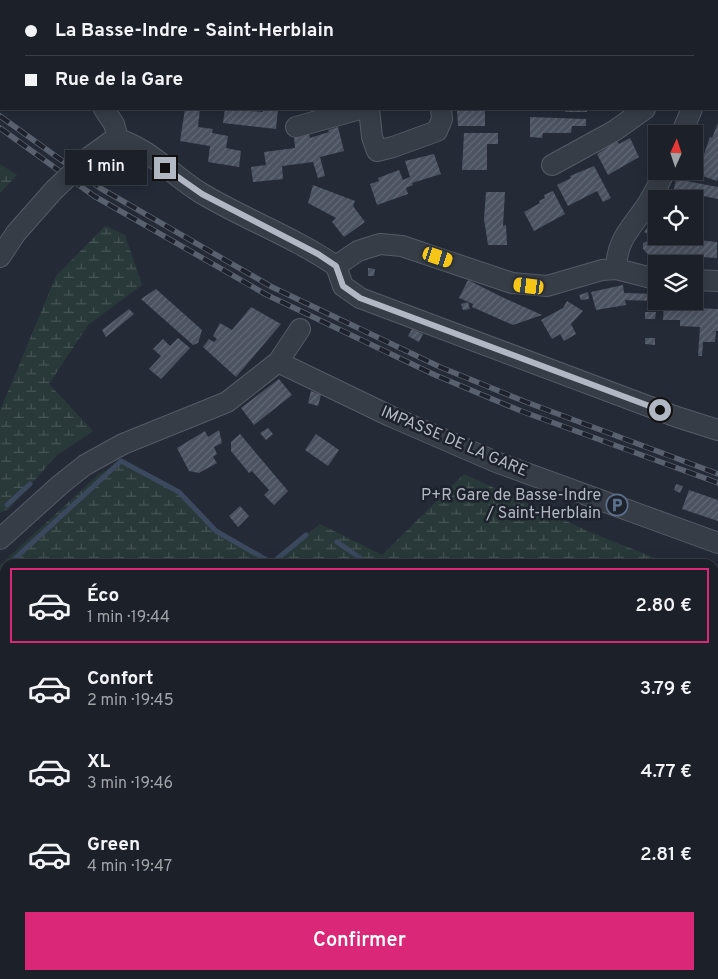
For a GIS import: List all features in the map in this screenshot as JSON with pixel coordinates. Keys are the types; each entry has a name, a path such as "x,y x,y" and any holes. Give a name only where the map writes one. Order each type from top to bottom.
{"street":[{"path":"105,110 114,124 118,139"},
{"path":"296,127 356,110"},
{"path":"369,110 372,137 377,151 437,131 442,119 440,110"},
{"path":"552,165 614,131 644,110"},
{"path":"685,125 692,110"},
{"path":"0,257 16,233 54,190 88,158 110,142 118,139 143,150 176,177 202,194 318,254 336,266 343,286 360,298 677,417 718,430"},
{"path":"616,269 616,256 623,236 646,206 659,180"},
{"path":"336,266 358,251 380,244 402,246 512,283 529,286 547,286 602,270 616,269 648,277"},
{"path":"703,280 718,281"},
{"path":"0,539 61,484 85,466 123,444 227,402 278,362 300,329"},
{"name":"IMPASSE DE LA GARE","path":"278,362 390,416 496,462 718,543"}],"green space":[{"path":"0,164 17,175 0,193"},
{"path":"105,226 125,235 142,285 88,325 49,384 93,431 57,455 9,509 0,513 0,411 56,276"},
{"path":"121,461 179,492 216,531 265,559 7,559 98,475"},
{"path":"464,474 590,532 658,559 277,559 320,524 382,555"}],"building":[{"path":"185,110 200,110 198,127 213,129 212,133 228,136 226,148 241,151 239,167 208,162 210,146 180,141"},
{"path":"225,110 263,112 263,110 278,110 276,129 223,123"},
{"path":"457,110 485,110 485,126 458,126"},
{"path":"565,110 587,110 587,112 565,112"},
{"path":"530,117 586,119 586,126 572,126 571,133 543,133 542,138 530,137"},
{"path":"718,123 717,181 703,176 703,157 710,137 712,138"},
{"path":"338,127 344,151 320,157 325,176 318,178 313,162 282,166 283,179 253,182 251,167 266,165 264,152 295,148 294,136 309,134 310,138"},
{"path":"464,133 498,133 498,144 487,144 487,170 462,170"},
{"path":"630,138 639,157 608,175 597,154 617,141 619,144"},
{"path":"434,154 441,174 412,183 413,185 406,188 408,194 377,205 370,184 379,181 378,178 399,170 403,180 410,177 405,161"},
{"path":"594,166 611,198 603,202 597,191 568,206 557,185 571,178 570,176"},
{"path":"676,180 718,187 718,199 703,196 703,190 674,190"},
{"path":"313,185 355,201 353,206 365,222 344,237 332,222 336,218 308,203"},
{"path":"553,191 565,214 534,231 524,212 540,203 539,201 545,198 544,195"},
{"path":"486,192 505,192 503,226 506,225 507,245 488,245 484,219"},
{"path":"648,241 648,245 703,245 703,241 717,242 717,258 703,257 703,255 648,254 643,249 643,243"},
{"path":"368,268 375,269 374,276 368,276"},
{"path":"468,280 542,315 513,325 472,307 473,304 459,298"},
{"path":"623,285 624,293 648,294 648,301 625,300 626,305 596,310 591,292"},
{"path":"156,289 202,330 198,343 193,345 141,299"},
{"path":"588,292 589,299 581,300 579,295"},
{"path":"567,301 583,311 571,324 576,334 564,341 560,334 552,339 541,320 563,308"},
{"path":"468,302 470,309 463,310 461,304"},
{"path":"251,307 281,324 236,377 203,347 209,339 214,342 217,339 213,336 220,323 232,330"},
{"path":"129,309 134,314 106,337 102,330"},
{"path":"718,309 718,331 716,331 715,342 703,342 702,356 698,356 700,327 680,326 680,320 663,320 664,310"},
{"path":"645,312 656,312 655,319 645,319"},
{"path":"412,329 423,334 419,342 408,336"},
{"path":"178,338 190,348 161,379 149,369 161,356 153,349 163,339 170,346"},
{"path":"645,338 655,338 655,345 645,344"},
{"path":"279,379 292,395 254,425 241,408"},
{"path":"311,391 321,395 318,406 308,403"},
{"path":"268,428 273,434 266,440 260,433"},
{"path":"219,430 222,443 214,447 217,454 213,457 217,463 199,473 189,471 177,448 205,431 208,437"},
{"path":"240,434 288,491 274,505 264,495 269,490 252,471 249,473 231,451 231,442"},
{"path":"316,434 339,450 328,466 305,450"},
{"path":"676,484 683,486 680,493 674,490"},
{"path":"689,490 718,500 718,521 682,509"},
{"path":"240,506 249,516 238,527 229,516"}],"waterway":[{"path":"14,559 121,461 179,492 216,531 265,559"},
{"path":"7,505 30,484"},
{"path":"277,559 306,535"},
{"path":"337,542 362,559"}],"railway":[{"path":"0,116 100,188 272,287 440,367 526,402 718,474"},
{"path":"0,128 94,196 267,295 435,375 521,411 718,483"}],"place":[{"name":"P+R Gare de Basse-Indre / Saint-Herblain","path":"617,505"}],"route":[{"path":"165,168 202,194 318,254 336,266 343,286 360,298 660,410"}]}
